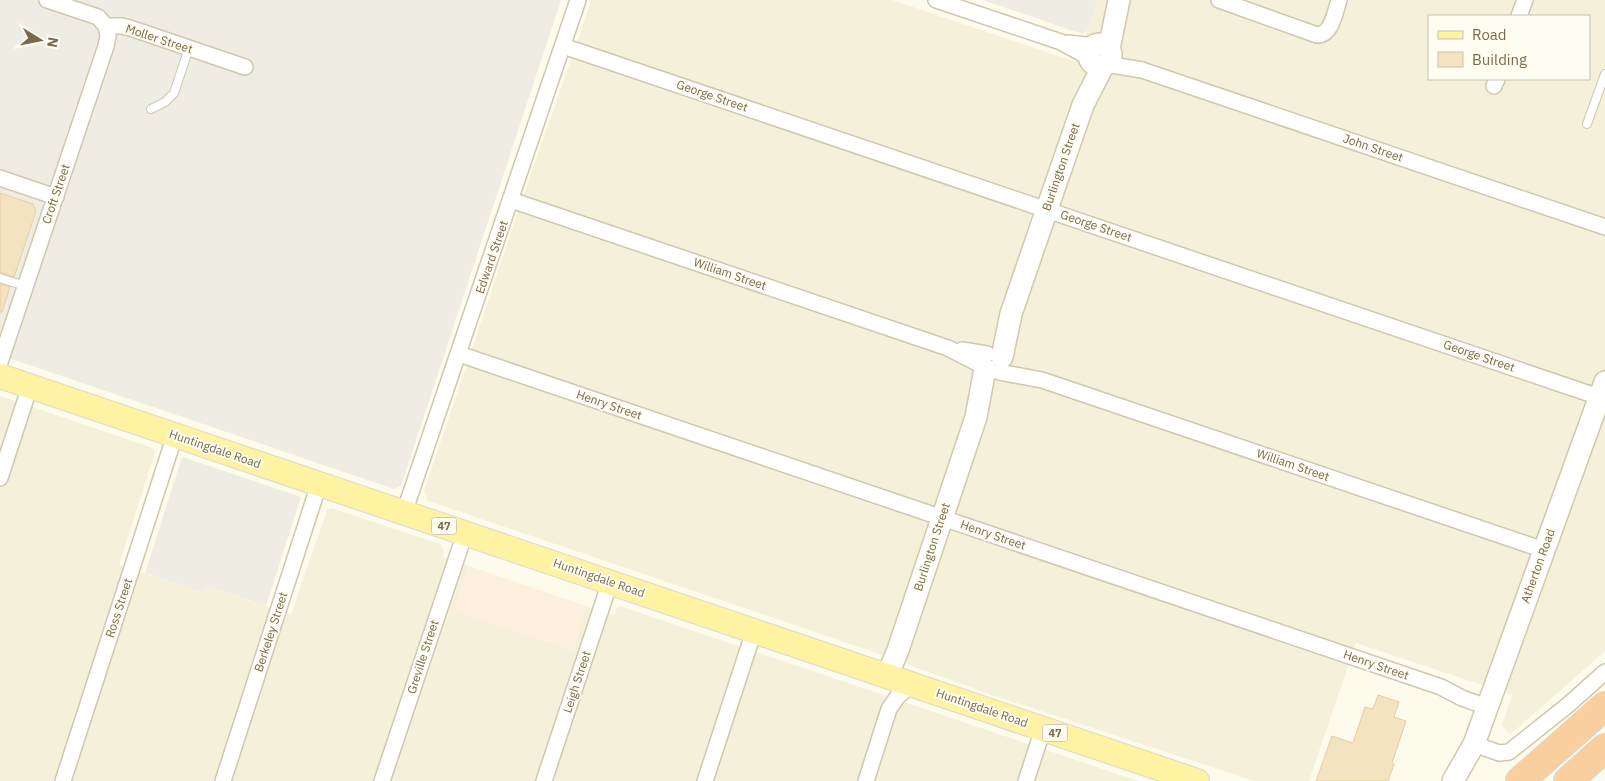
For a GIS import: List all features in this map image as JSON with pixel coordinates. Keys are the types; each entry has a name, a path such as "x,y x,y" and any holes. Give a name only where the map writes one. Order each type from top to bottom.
{"highway":[{"path":"1520,781 1605,706"},
{"path":"1568,781 1605,748"}],"main road":[{"name":"Huntingdale Road","path":"0,376 1197,781"}],"street":[{"name":"Moller Street","path":"47,0 98,17 106,26 130,28 245,67"},
{"name":"Edward Street","path":"404,513 578,0"},
{"name":"John Street","path":"936,0 1605,227"},
{"path":"1219,0 1317,35 1324,34 1328,30 1339,0"},
{"path":"1519,15 1525,0"},
{"name":"Burlington Street","path":"887,676 898,650 994,363 1118,4"},
{"name":"Croft Street","path":"0,362 106,46 108,34 106,26"},
{"name":"George Street","path":"563,46 1047,209 1602,389"},
{"path":"0,178 56,197"},
{"name":"William Street","path":"511,200 1544,550"},
{"name":"Henry Street","path":"459,354 1441,687 1465,691 1489,703"},
{"path":"0,478 30,386"},
{"name":"Atherton Road","path":"1466,781 1473,748 1602,389"},
{"name":"Ross Street","path":"62,781 175,435"},
{"name":"Berkeley Street","path":"223,781 319,484"},
{"name":"Greville Street","path":"382,781 464,533"},
{"name":"Leigh Street","path":"544,781 610,582"},
{"path":"705,781 754,631"},
{"path":"1473,748 1499,753 1508,752 1568,705 1605,672"},
{"path":"866,781 889,709 898,696 912,685"},
{"path":"1562,744 1568,705"},
{"path":"1026,781 1043,729"},
{"name":"Atherton Road","path":"1453,781 1473,748"}],"lane":[{"path":"151,109 165,102 174,93 189,48"},
{"path":"1587,124 1605,74"},
{"path":"0,278 25,286"}],"shaded area":[{"path":"0,0 561,0 401,486 394,489 0,355"},
{"path":"591,0 892,0 1076,62 1098,0 1605,0 1605,651 1510,735 1502,725 1512,695 1356,643 1309,781 1254,781 989,694 871,651 428,501 424,491"},
{"path":"983,0 1098,0 1087,31 1082,34"},
{"path":"0,396 153,448 155,452 119,565 204,593 207,586 291,615 327,510 331,508 440,544 444,551 442,557 469,566 454,611 573,650 587,606 614,615 620,606 1138,781 0,781"},
{"path":"182,457 301,497 266,606 207,586 204,593 145,573"},
{"path":"469,566 587,606 573,650 453,611"}],"building":[{"path":"0,193 33,204 36,211 14,277 0,272"},
{"path":"0,284 10,287 2,312 0,312"},
{"path":"1378,695 1399,702 1394,717 1406,721 1388,781 1316,781 1332,736 1353,743 1365,707 1373,709"}]}
